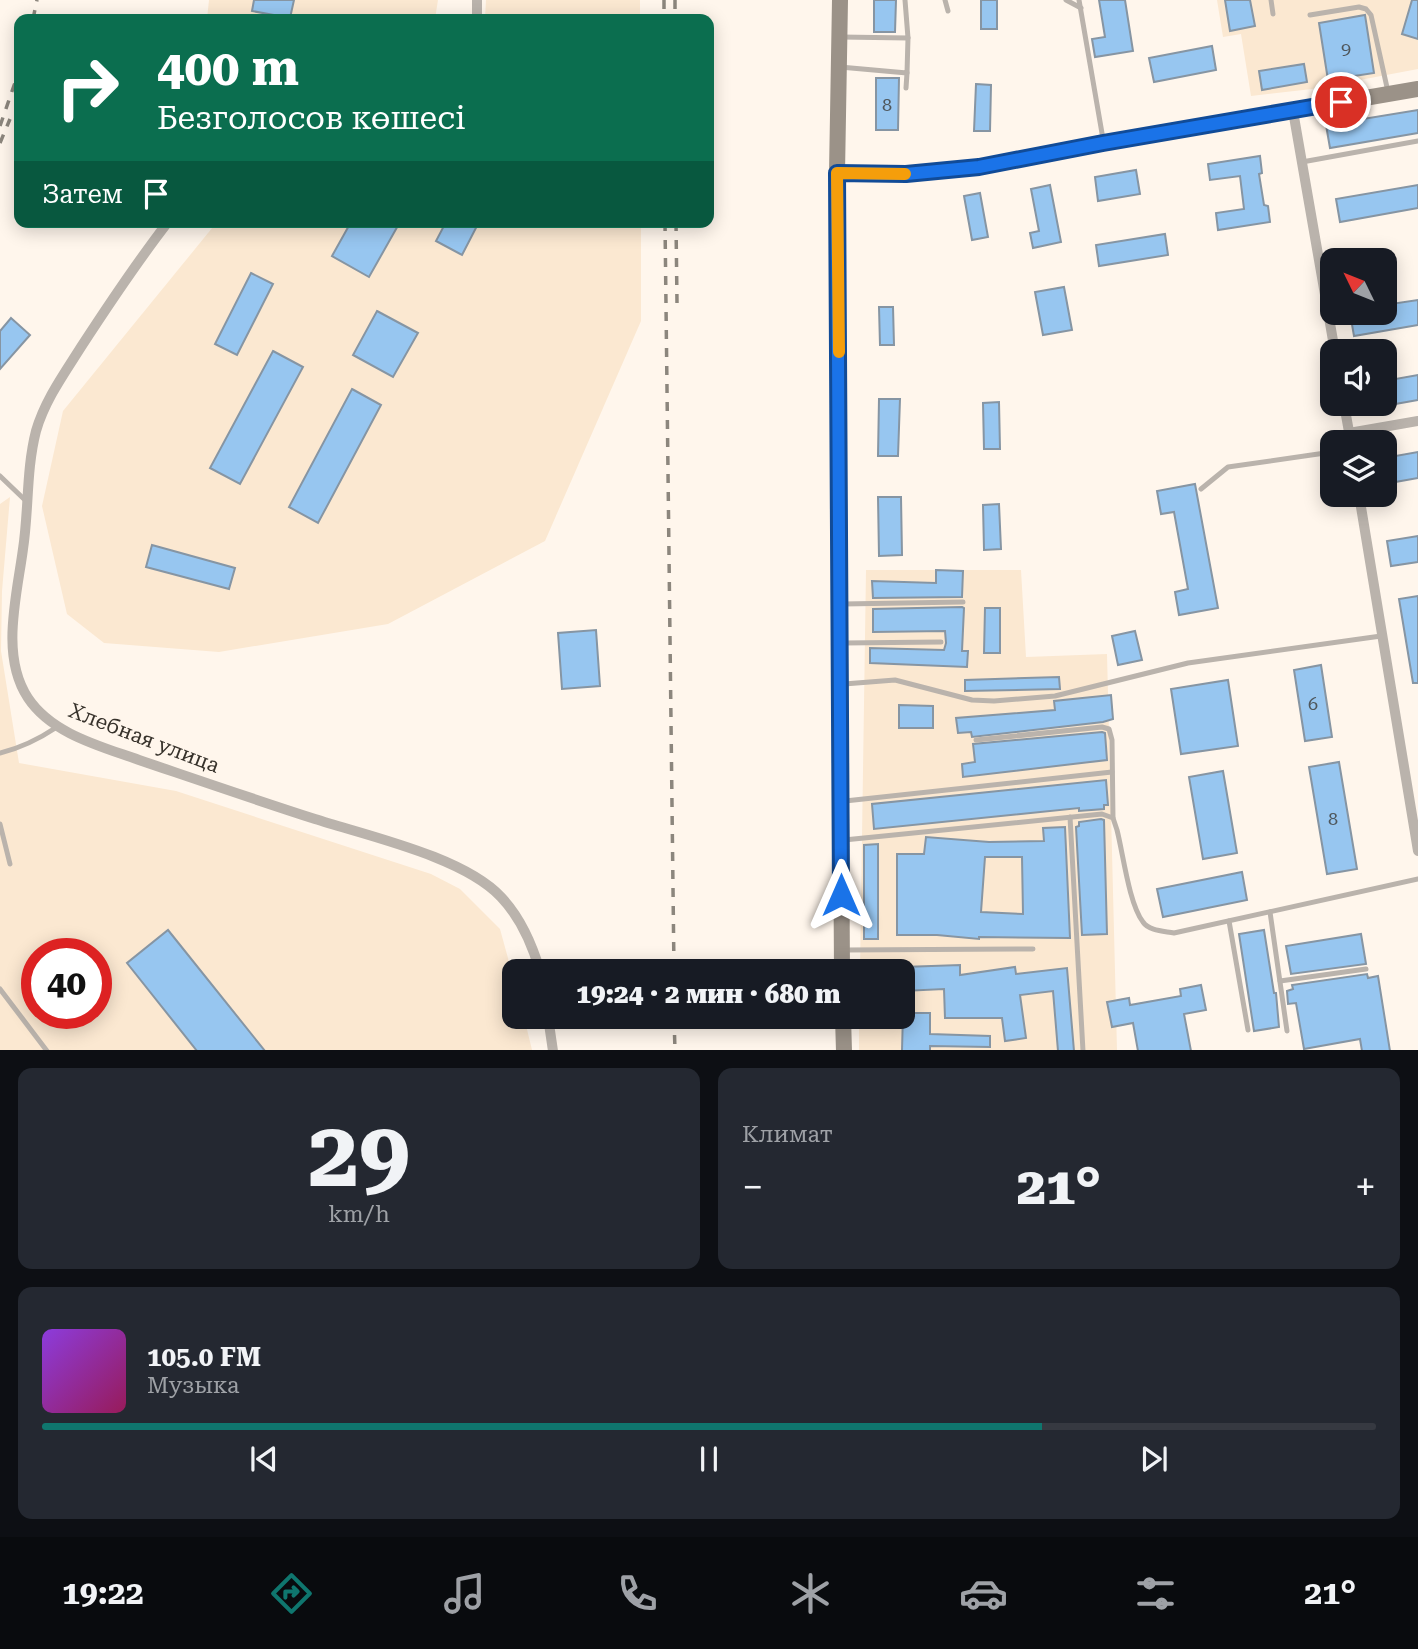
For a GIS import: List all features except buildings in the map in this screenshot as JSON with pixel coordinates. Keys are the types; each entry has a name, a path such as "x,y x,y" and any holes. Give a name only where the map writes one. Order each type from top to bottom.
{"street":[{"path":"840,0 837,173 841,959"},
{"path":"837,173 906,174 979,167 1418,89"},
{"path":"1293,111 1333,339"},
{"name":"Хлебная улица","path":"165,228 109,304 50,396 37,427 31,452 12,646 26,696 41,715 57,727 99,746 248,798 435,858 475,877 501,896 526,931 536,959"},
{"path":"1382,430 1418,421"},
{"path":"1361,507 1418,851"},
{"path":"550,1029 553,1050"},
{"path":"843,1029 844,1050"}],"lane":[{"path":"905,0 908,38 906,88"},
{"path":"945,0 948,11"},
{"path":"1066,0 1081,8"},
{"path":"1079,0 1103,143"},
{"path":"1271,0 1273,14"},
{"path":"1310,15 1359,7 1366,9 1371,15 1389,94"},
{"path":"840,37 908,38"},
{"path":"840,67 907,73"},
{"path":"1302,162 1418,141"},
{"path":"1201,489 1228,467 1320,454"},
{"path":"0,476 27,503"},
{"path":"840,604 963,602"},
{"path":"841,685 895,680 972,700 1055,696 1188,663 1382,635"},
{"path":"841,643 940,642"},
{"path":"0,753 38,739 57,727"},
{"path":"976,740 1102,727 1109,729 1112,740 1113,818 1135,904 1144,924 1155,930 1174,933 1418,879"},
{"path":"841,801 1112,772"},
{"path":"841,841 1102,814 1113,818"},
{"path":"1070,817 1083,1050"},
{"path":"0,824 10,864"},
{"path":"1270,912 1287,1031"},
{"path":"1229,921 1248,1030"},
{"path":"841,950 1033,949"},
{"path":"1280,981 1366,969"},
{"path":"0,989 46,1050"}],"shaded area":[{"path":"209,0 438,0 436,14 208,14"},
{"path":"486,0 640,0 640,14 485,14"},
{"path":"1217,0 1418,0 1418,69 1312,89 1251,96 1241,34 1223,37"},
{"path":"212,228 641,228 641,321 545,541 388,624 219,652 104,643 67,614 42,506 63,411"},
{"path":"10,497 2,591 1,651 19,763 176,791 431,874 460,889 500,929 508,959 502,959 502,1029 527,1029 532,1050 0,1050 0,504"},
{"path":"866,570 1021,570 1026,657 1107,654 1117,1050 859,1050 859,1029 915,1029 915,959 860,959"}],"railway":[{"path":"34,14 37,0"},
{"path":"664,0 664,14"},
{"path":"675,0 675,14"},
{"path":"0,126 14,85"},
{"path":"0,143 10,119"},
{"path":"665,228 674,959"},
{"path":"676,228 677,303"},
{"path":"674,1029 675,1050"}],"slow traffic":[{"path":"839,352 837,173 905,174"}],"route":[{"path":"841,895 837,173 906,174 979,167 1341,102"}]}
